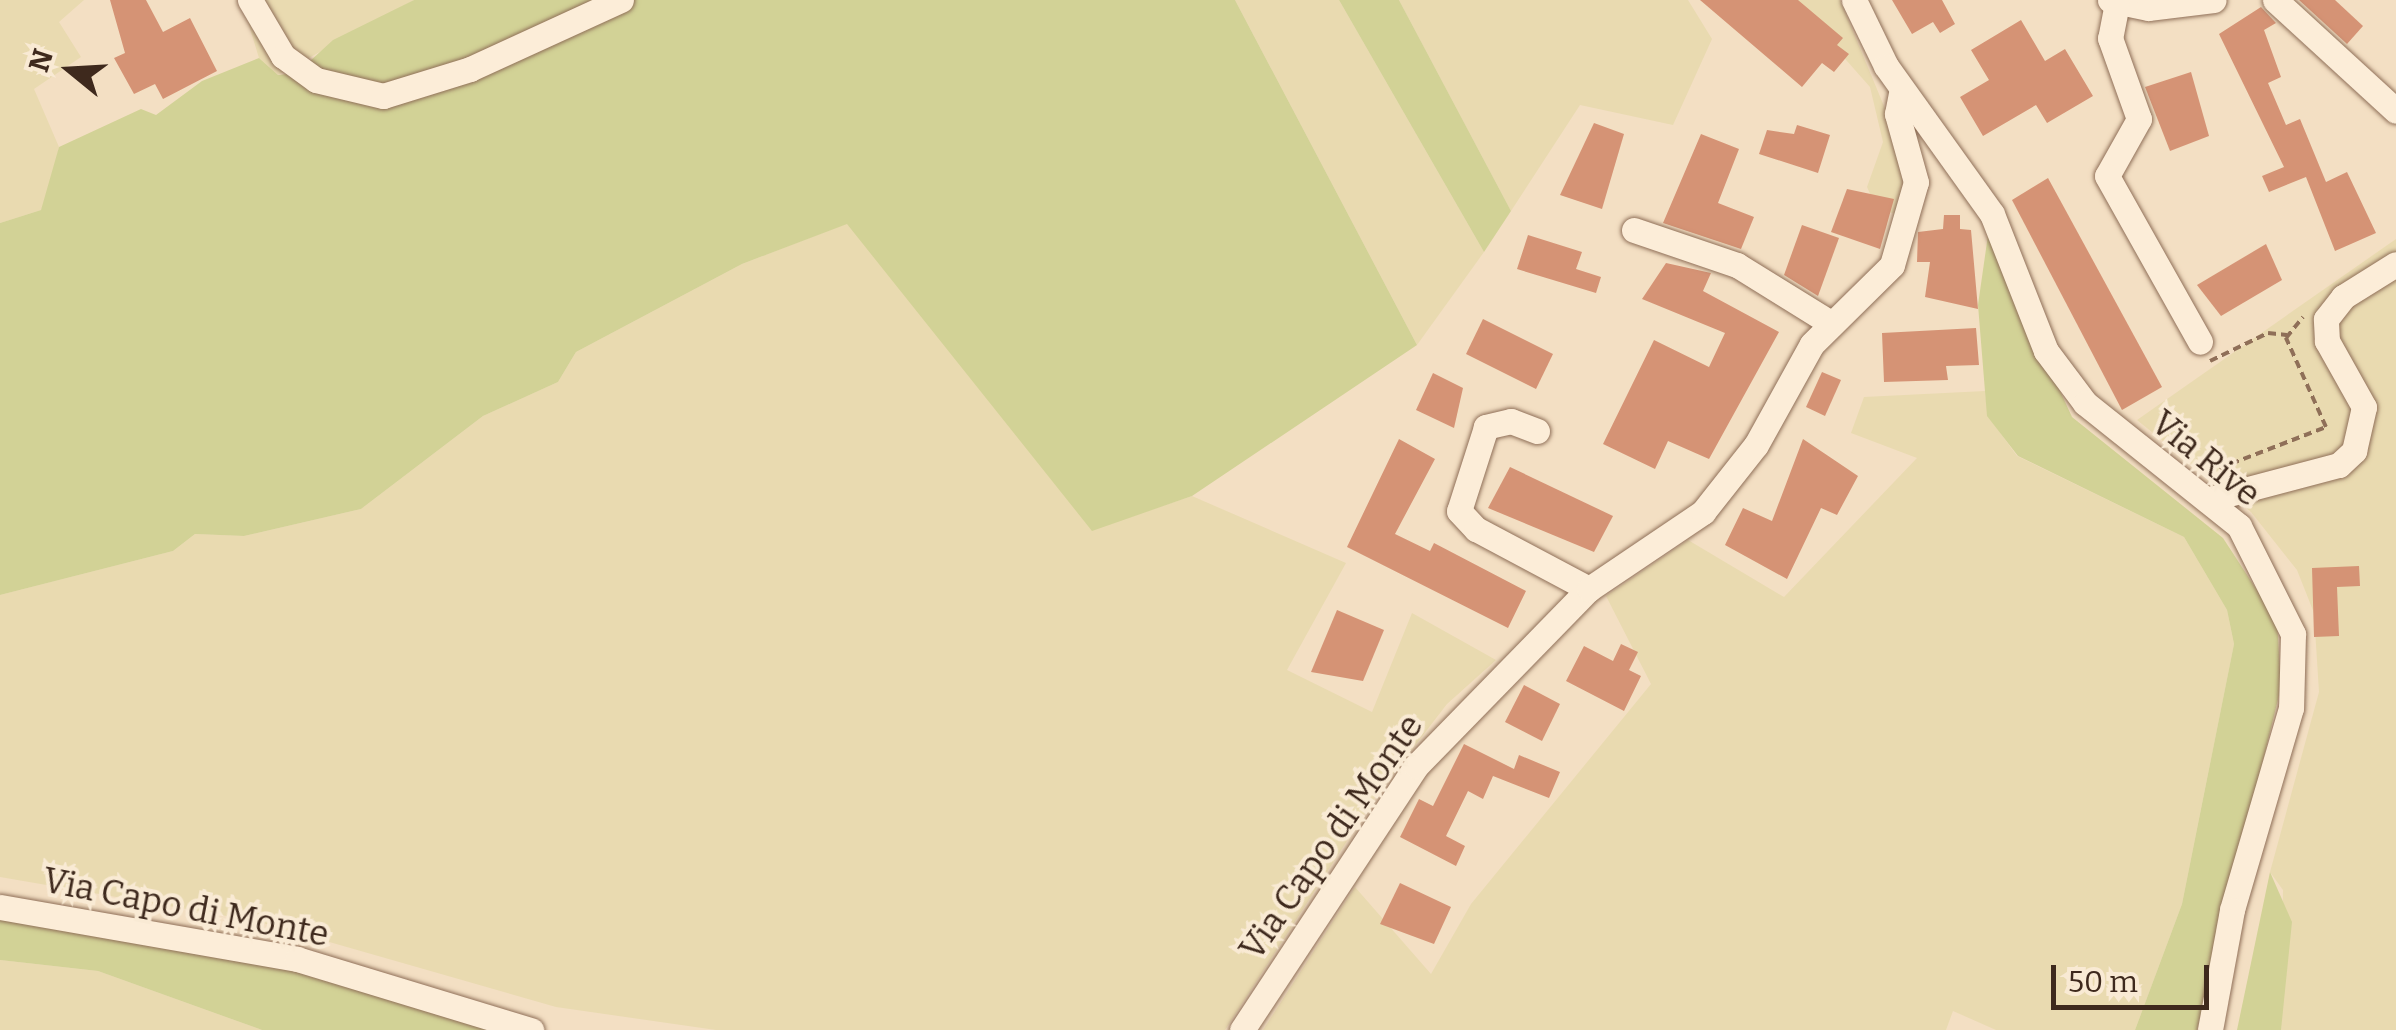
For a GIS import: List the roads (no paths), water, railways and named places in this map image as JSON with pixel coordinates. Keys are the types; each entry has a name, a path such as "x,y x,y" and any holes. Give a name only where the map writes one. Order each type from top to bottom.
{"street":[{"path":"250,0 294,64 350,93 383,96 470,69 621,0"},
{"name":"Via Rive","path":"1854,0 1902,89 1985,201 2046,351 2085,403 2210,500 2265,564 2294,634 2295,674 2210,1030"},
{"path":"2200,342 2106,176 2139,118 2110,38 2114,2 2214,0"},
{"path":"2274,0 2396,111"},
{"name":"Via Capo di Monte","path":"1242,1030 1416,766 1589,589 1704,512 1756,445 1829,322 1904,242 1916,182 1897,114 1902,89"},
{"path":"1634,230 1738,265 1829,322"},
{"path":"2210,500 2339,465 2354,451 2364,407 2327,341 2326,319 2342,296 2396,264"},
{"path":"1537,431 1512,422 1486,427 1459,511 1589,589"},
{"name":"Via Capo di Monte","path":"0,907 297,959 530,1030"}]}
